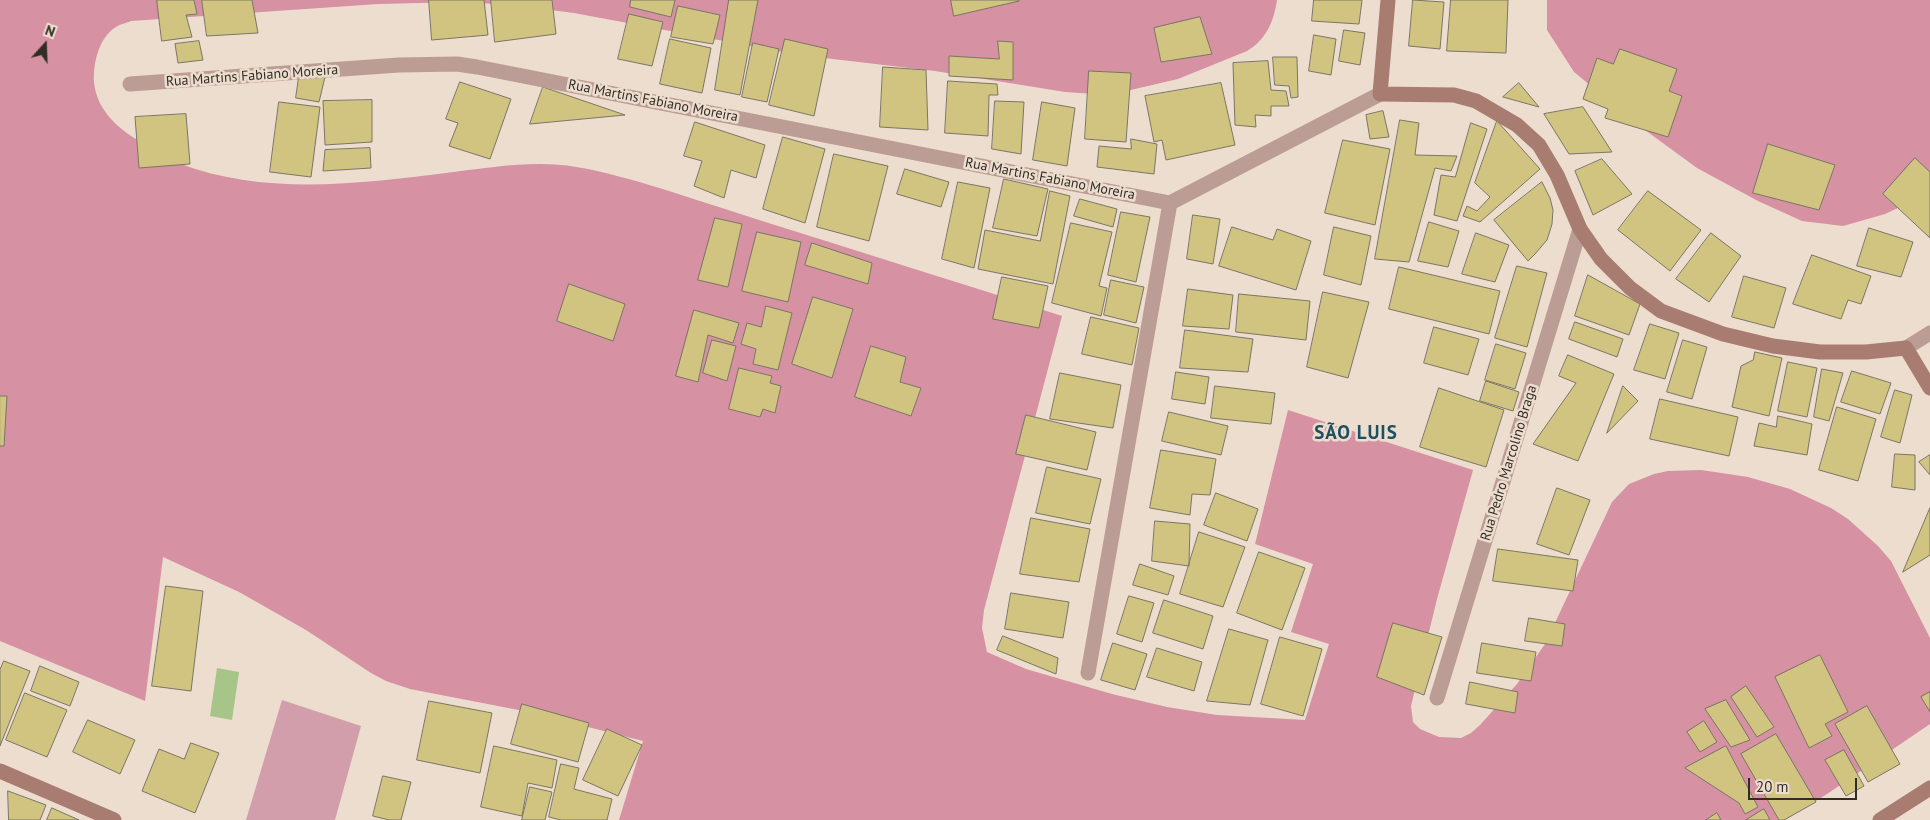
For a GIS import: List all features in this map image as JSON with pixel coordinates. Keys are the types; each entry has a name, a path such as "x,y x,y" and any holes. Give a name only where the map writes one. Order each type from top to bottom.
{"street":[{"path":"1380,94 1388,0"},
{"name":"Rua Martins Fabiano Moreira","path":"130,84 399,66 457,64 477,66 1170,203"},
{"path":"1088,673 1170,203 1380,94 1454,95 1476,101 1517,125 1534,140 1557,175 1580,229 1601,259 1630,288 1661,311 1723,334 1773,346 1820,352 1866,352 1906,348 1930,333"},
{"name":"Rua Pedro Marcolino Braga","path":"1437,698 1580,229"},
{"path":"1906,348 1930,388"},
{"path":"0,771 114,820"},
{"path":"1880,820 1930,788"}],"shaded area":[{"path":"0,0 1277,0 1274,15 1264,36 1254,47 1247,51 1178,79 1122,92 1095,94 1065,92 935,71 799,55 574,13 512,5 462,2 378,4 131,21 118,26 105,37 96,59 94,82 96,93 105,111 126,133 178,163 212,174 280,184 315,184 385,180 515,165 546,164 584,168 667,190 1062,316 984,610 982,628 987,652 1026,669 1112,694 1167,707 1217,715 1305,720 1329,644 1291,632 1313,564 1255,544 1288,410 1473,470 1437,599 1411,706 1413,722 1420,729 1439,737 1461,738 1471,733 1480,725 1517,684 1545,644 1612,502 1629,484 1654,474 1668,471 1701,470 1748,477 1790,489 1831,508 1848,519 1878,546 1891,561 1930,638 1930,724 1827,794 1785,820 619,820 643,741 529,712 410,689 386,681 306,630 239,592 163,557 145,701 0,641"},
{"path":"1547,0 1930,0 1930,193 1885,214 1843,226 1802,221 1758,201 1697,168 1645,130 1574,72 1547,30"},
{"path":"217,668 239,672 232,720 210,716"},
{"path":"282,700 361,726 335,820 246,820"}],"building":[{"path":"157,0 194,0 197,14 186,15 192,37 162,41"},
{"path":"202,0 252,0 258,33 207,36"},
{"path":"429,0 484,0 488,35 432,40"},
{"path":"491,0 552,0 556,34 495,42"},
{"path":"631,0 675,0 671,17 630,7"},
{"path":"729,0 758,0 740,95 715,90"},
{"path":"951,0 1019,0 1019,1 954,16"},
{"path":"1314,0 1362,0 1359,24 1312,21"},
{"path":"1413,0 1444,2 1440,49 1409,46"},
{"path":"1451,0 1508,0 1506,53 1447,51"},
{"path":"678,6 720,15 713,44 671,37"},
{"path":"629,14 663,22 652,66 618,59"},
{"path":"1200,17 1212,54 1161,62 1154,28"},
{"path":"1344,30 1365,33 1360,65 1339,61"},
{"path":"1314,35 1336,39 1331,75 1309,71"},
{"path":"670,39 711,48 702,93 660,84"},
{"path":"785,39 828,49 814,116 769,105"},
{"path":"199,41 203,60 178,63 175,44"},
{"path":"998,41 1013,42 1013,80 949,76 949,56 999,59"},
{"path":"753,43 779,49 767,102 742,97"},
{"path":"1620,49 1677,69 1669,91 1682,96 1668,137 1605,118 1608,109 1583,99 1597,58 1613,64"},
{"path":"1273,57 1297,57 1298,97 1291,98 1289,86 1275,85"},
{"path":"1268,61 1271,90 1286,91 1289,106 1271,106 1271,116 1255,115 1256,127 1235,125 1233,63"},
{"path":"883,67 926,70 928,130 880,127"},
{"path":"1089,71 1131,73 1126,142 1085,139"},
{"path":"299,77 325,77 319,102 296,98"},
{"path":"948,81 997,84 998,95 989,95 988,136 945,133"},
{"path":"460,82 511,99 490,159 449,146 458,123 446,119"},
{"path":"1221,83 1235,145 1166,160 1162,140 1154,142 1145,96"},
{"path":"1519,83 1539,107 1503,97"},
{"path":"543,87 625,115 530,124"},
{"path":"372,100 372,142 325,145 323,101"},
{"path":"995,101 1024,102 1021,154 992,149"},
{"path":"279,102 320,107 311,177 270,172"},
{"path":"1042,102 1075,108 1067,166 1033,160"},
{"path":"1583,107 1612,152 1569,154 1544,114"},
{"path":"1383,111 1389,137 1370,139 1366,115"},
{"path":"186,114 190,164 139,168 135,117"},
{"path":"1400,120 1419,123 1415,155 1457,156 1451,171 1435,168 1409,262 1375,259"},
{"path":"1497,121 1540,169 1480,222 1463,216 1467,206 1477,211 1490,197 1475,183"},
{"path":"695,122 765,145 756,178 731,170 724,198 694,186 702,161 684,156"},
{"path":"1471,123 1487,129 1457,221 1434,215 1441,175 1455,177"},
{"path":"783,137 825,149 805,223 763,209"},
{"path":"1131,139 1157,144 1154,174 1097,167 1099,146 1131,149"},
{"path":"1343,140 1390,149 1375,225 1325,213"},
{"path":"1768,144 1835,165 1819,210 1753,193"},
{"path":"370,148 371,168 323,171 325,150"},
{"path":"834,154 888,166 869,241 817,227"},
{"path":"1915,158 1930,172 1930,238 1883,194"},
{"path":"1602,159 1632,194 1593,215 1575,171"},
{"path":"905,169 949,182 941,207 897,194"},
{"path":"1004,179 1048,189 1037,236 993,228"},
{"path":"958,182 990,188 974,268 942,259"},
{"path":"1542,182 1550,198 1553,210 1552,224 1547,240 1528,261 1494,220"},
{"path":"1050,191 1070,196 1053,284 978,269 985,230 1040,241"},
{"path":"1648,191 1701,230 1670,271 1618,230"},
{"path":"1080,199 1117,209 1113,227 1074,216"},
{"path":"1121,212 1150,217 1136,282 1108,275"},
{"path":"1193,215 1220,219 1213,264 1187,259"},
{"path":"715,218 742,224 728,287 698,280"},
{"path":"1429,222 1459,231 1448,267 1418,261"},
{"path":"1071,223 1112,232 1099,286 1107,288 1101,316 1052,303"},
{"path":"1232,227 1273,240 1277,229 1311,241 1296,290 1219,266"},
{"path":"1334,227 1371,236 1361,285 1324,275"},
{"path":"1869,228 1913,242 1901,277 1857,266"},
{"path":"757,232 801,242 788,302 742,291"},
{"path":"1476,233 1509,245 1495,282 1462,274"},
{"path":"1711,233 1741,256 1709,302 1676,279"},
{"path":"812,243 872,263 868,284 805,265"},
{"path":"1812,255 1871,276 1861,304 1848,300 1841,319 1793,304"},
{"path":"1517,266 1547,273 1527,347 1495,338"},
{"path":"1399,267 1500,291 1489,334 1389,309"},
{"path":"1588,275 1640,304 1629,335 1575,316"},
{"path":"1744,276 1786,288 1774,328 1732,317"},
{"path":"1002,277 1048,286 1039,328 993,319"},
{"path":"1111,280 1144,287 1136,323 1104,315"},
{"path":"569,284 625,304 613,341 557,321"},
{"path":"1188,289 1233,295 1229,329 1183,326"},
{"path":"1323,292 1369,302 1348,378 1307,367"},
{"path":"1239,294 1310,301 1306,340 1236,332"},
{"path":"813,297 853,309 832,378 792,364"},
{"path":"766,306 792,313 778,370 753,364 756,349 741,344 747,323 761,327"},
{"path":"694,310 739,323 733,343 708,335 698,382 676,376"},
{"path":"1091,317 1139,328 1132,365 1082,354"},
{"path":"1575,322 1623,339 1617,357 1569,339"},
{"path":"1650,324 1679,333 1665,379 1634,370"},
{"path":"1434,327 1479,339 1468,375 1424,363"},
{"path":"1185,330 1253,339 1248,372 1180,368"},
{"path":"712,340 736,346 727,381 703,373"},
{"path":"1683,340 1707,347 1692,399 1667,392"},
{"path":"1496,344 1526,353 1515,389 1485,380"},
{"path":"871,346 906,357 900,382 921,388 911,416 855,397"},
{"path":"1755,352 1782,358 1769,416 1732,407 1741,366 1753,360"},
{"path":"1568,355 1614,374 1578,461 1533,444 1576,383 1559,376"},
{"path":"1788,362 1817,368 1807,417 1778,411"},
{"path":"739,368 772,376 770,383 781,386 775,413 763,409 760,417 729,409"},
{"path":"1822,369 1843,373 1829,421 1814,417"},
{"path":"1852,371 1891,383 1880,414 1841,402"},
{"path":"1176,372 1209,377 1205,404 1172,399"},
{"path":"1060,373 1121,385 1113,428 1050,419"},
{"path":"1486,381 1519,392 1513,411 1480,401"},
{"path":"1215,386 1275,393 1271,424 1211,418"},
{"path":"1623,386 1638,401 1607,433"},
{"path":"1439,388 1504,410 1486,467 1420,447"},
{"path":"1895,390 1912,395 1900,443 1881,437"},
{"path":"0,396 7,396 4,446 0,446"},
{"path":"1660,399 1738,417 1729,456 1650,439"},
{"path":"1837,407 1876,419 1858,481 1819,470"},
{"path":"1169,412 1228,426 1221,455 1162,441"},
{"path":"1026,415 1096,432 1087,470 1016,454"},
{"path":"1778,416 1812,424 1807,455 1754,446 1759,423 1776,427"},
{"path":"1161,450 1216,459 1210,495 1192,494 1190,515 1150,508"},
{"path":"1895,454 1915,455 1915,490 1892,487"},
{"path":"1930,455 1930,475 1919,462"},
{"path":"1047,467 1101,479 1090,524 1036,513"},
{"path":"1557,488 1590,500 1569,555 1537,544"},
{"path":"1216,493 1258,509 1247,541 1204,525"},
{"path":"1930,508 1930,555 1903,572"},
{"path":"1031,518 1090,529 1079,582 1020,574"},
{"path":"1155,521 1190,524 1189,566 1152,561"},
{"path":"1199,532 1245,547 1223,607 1180,594"},
{"path":"1498,549 1578,560 1573,591 1493,581"},
{"path":"1259,552 1305,568 1282,630 1237,613"},
{"path":"1140,564 1174,576 1168,595 1133,585"},
{"path":"166,586 203,591 191,691 152,686"},
{"path":"1011,593 1069,602 1063,638 1005,629"},
{"path":"1129,596 1154,603 1142,642 1117,634"},
{"path":"1164,600 1213,616 1203,649 1153,633"},
{"path":"1529,618 1565,624 1562,646 1525,641"},
{"path":"1393,623 1442,637 1424,695 1377,677"},
{"path":"1229,629 1268,640 1250,705 1207,701"},
{"path":"1003,636 1058,658 1056,674 997,650"},
{"path":"1280,637 1322,649 1303,716 1261,704"},
{"path":"1113,643 1147,654 1135,690 1101,680"},
{"path":"1482,643 1536,652 1531,681 1477,673"},
{"path":"1157,648 1202,662 1194,691 1147,677"},
{"path":"1820,655 1848,712 1825,724 1832,736 1809,748 1775,677"},
{"path":"4,661 30,671 0,746 0,670"},
{"path":"40,666 79,682 70,706 31,691"},
{"path":"1470,682 1518,692 1515,713 1466,704"},
{"path":"1746,686 1774,727 1757,737 1731,697"},
{"path":"1930,692 1930,712 1921,697"},
{"path":"25,693 67,710 47,757 6,740"},
{"path":"1726,700 1750,740 1731,747 1705,709"},
{"path":"429,701 492,713 480,773 417,760"},
{"path":"522,704 589,723 578,762 511,744"},
{"path":"1867,706 1900,764 1868,782 1835,724"},
{"path":"88,720 135,740 120,774 73,752"},
{"path":"1704,721 1717,742 1700,752 1687,732"},
{"path":"607,729 642,745 618,796 583,780"},
{"path":"1776,734 1816,802 1784,820 1779,820 1741,754"},
{"path":"191,743 219,753 195,813 142,791 159,749 184,759"},
{"path":"494,746 557,760 552,788 528,783 522,816 481,807"},
{"path":"1726,746 1758,807 1745,814 1739,803 1685,768"},
{"path":"1844,750 1864,786 1846,796 1825,760"},
{"path":"561,764 579,768 574,789 612,799 607,820 561,820 549,817"},
{"path":"383,776 411,782 401,820 389,820 373,816"},
{"path":"530,787 552,792 545,820 522,820"},
{"path":"8,791 46,805 40,820 9,820"},
{"path":"52,808 79,820 47,820"},
{"path":"1764,809 1770,820 1746,820"},
{"path":"1717,813 1721,820 1706,820"}],"district":[{"name":"SÃO LUIS","path":"1356,434"}]}
